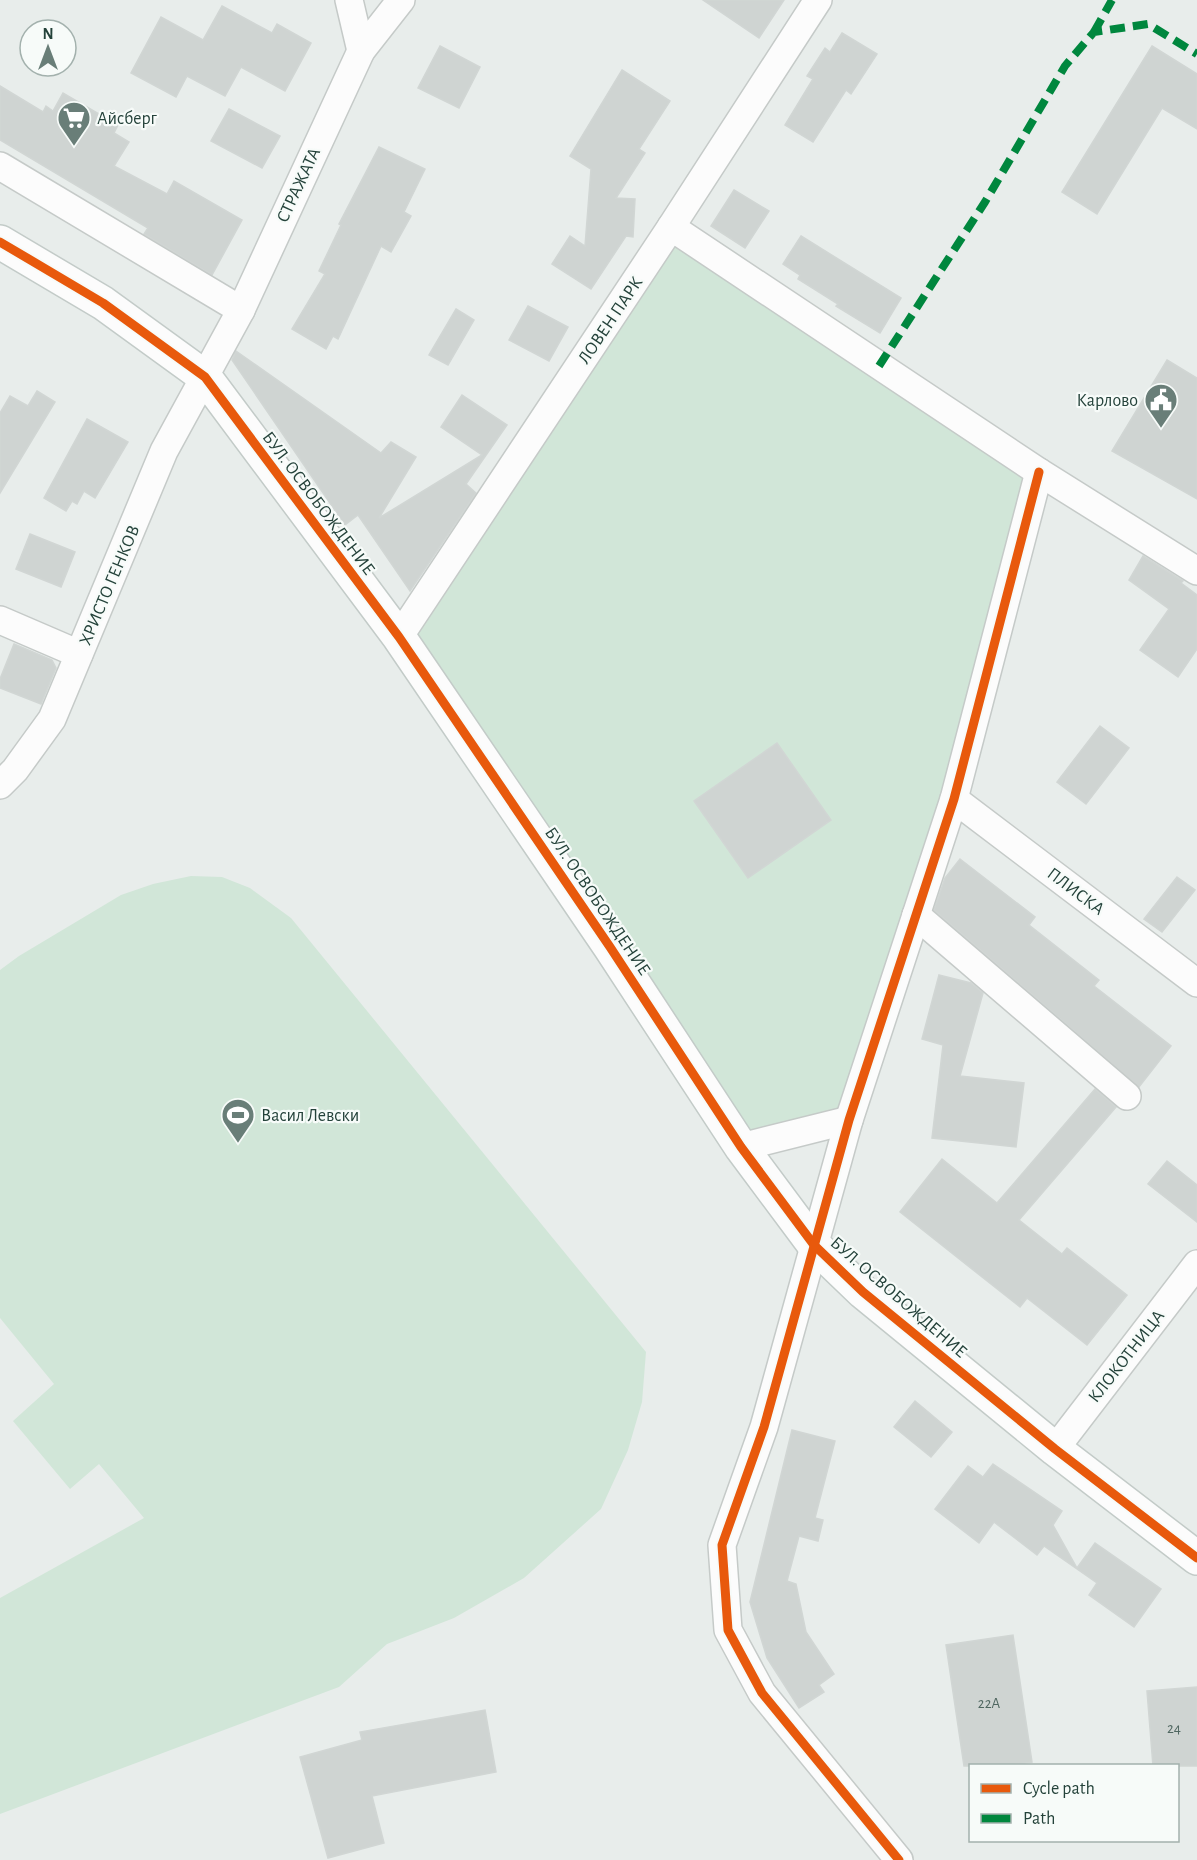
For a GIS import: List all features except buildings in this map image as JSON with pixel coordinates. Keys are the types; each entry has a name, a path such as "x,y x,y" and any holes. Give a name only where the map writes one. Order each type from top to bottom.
{"main road":[{"name":"БУЛ. ОСВОБОЖДЕНИЕ","path":"0,242 103,303 206,377 399,637 610,947 741,1147 814,1245 863,1292 1055,1449 1197,1558"}],"street":[{"path":"349,0 361,51"},
{"name":"СТРАЖАТА","path":"206,377 241,310 361,51 401,0"},
{"name":"ЛОВЕН ПАРК","path":"399,637 671,227 818,0"},
{"path":"0,166 241,310"},
{"path":"671,227 1039,472 1197,571"},
{"name":"ХРИСТО ГЕНКОВ","path":"0,785 15,770 52,719 164,451 206,377"},
{"path":"899,1860 762,1693 728,1630 722,1545 764,1427 849,1119 954,799 1039,472"},
{"path":"0,620 79,654"},
{"name":"ПЛИСКА","path":"954,799 1197,983"},
{"path":"916,915 1127,1096"},
{"path":"741,1147 849,1119"},
{"name":"КЛОКОТНИЦА","path":"1055,1449 1197,1264"}],"green space":[{"path":"671,227 1039,472 849,1120 741,1147 399,637"},
{"name":"Васил Левски","path":"191,876 222,877 250,888 291,918 646,1352 642,1402 628,1450 601,1509 524,1578 454,1618 387,1644 339,1687 0,1814 0,1598 144,1518 99,1464 70,1489 13,1421 54,1384 0,1318 0,970 19,956 121,895 153,884"}],"marked path":[{"path":"1094,32 1112,0"},
{"path":"879,366 985,202 1065,66 1094,32 1148,24 1197,54"}],"cycle path":[{"path":"0,242 103,303 205,377 399,637 610,947 741,1147 814,1245 863,1292 1055,1449 1197,1558"},
{"path":"899,1860 762,1693 728,1630 722,1545 764,1427 849,1120 954,799 1039,472"}],"place":[{"name":"Айсберг","path":"74,147"},
{"name":"Карлово","path":"1161,429"},
{"name":"Васил Левски","path":"238,1144"}]}
